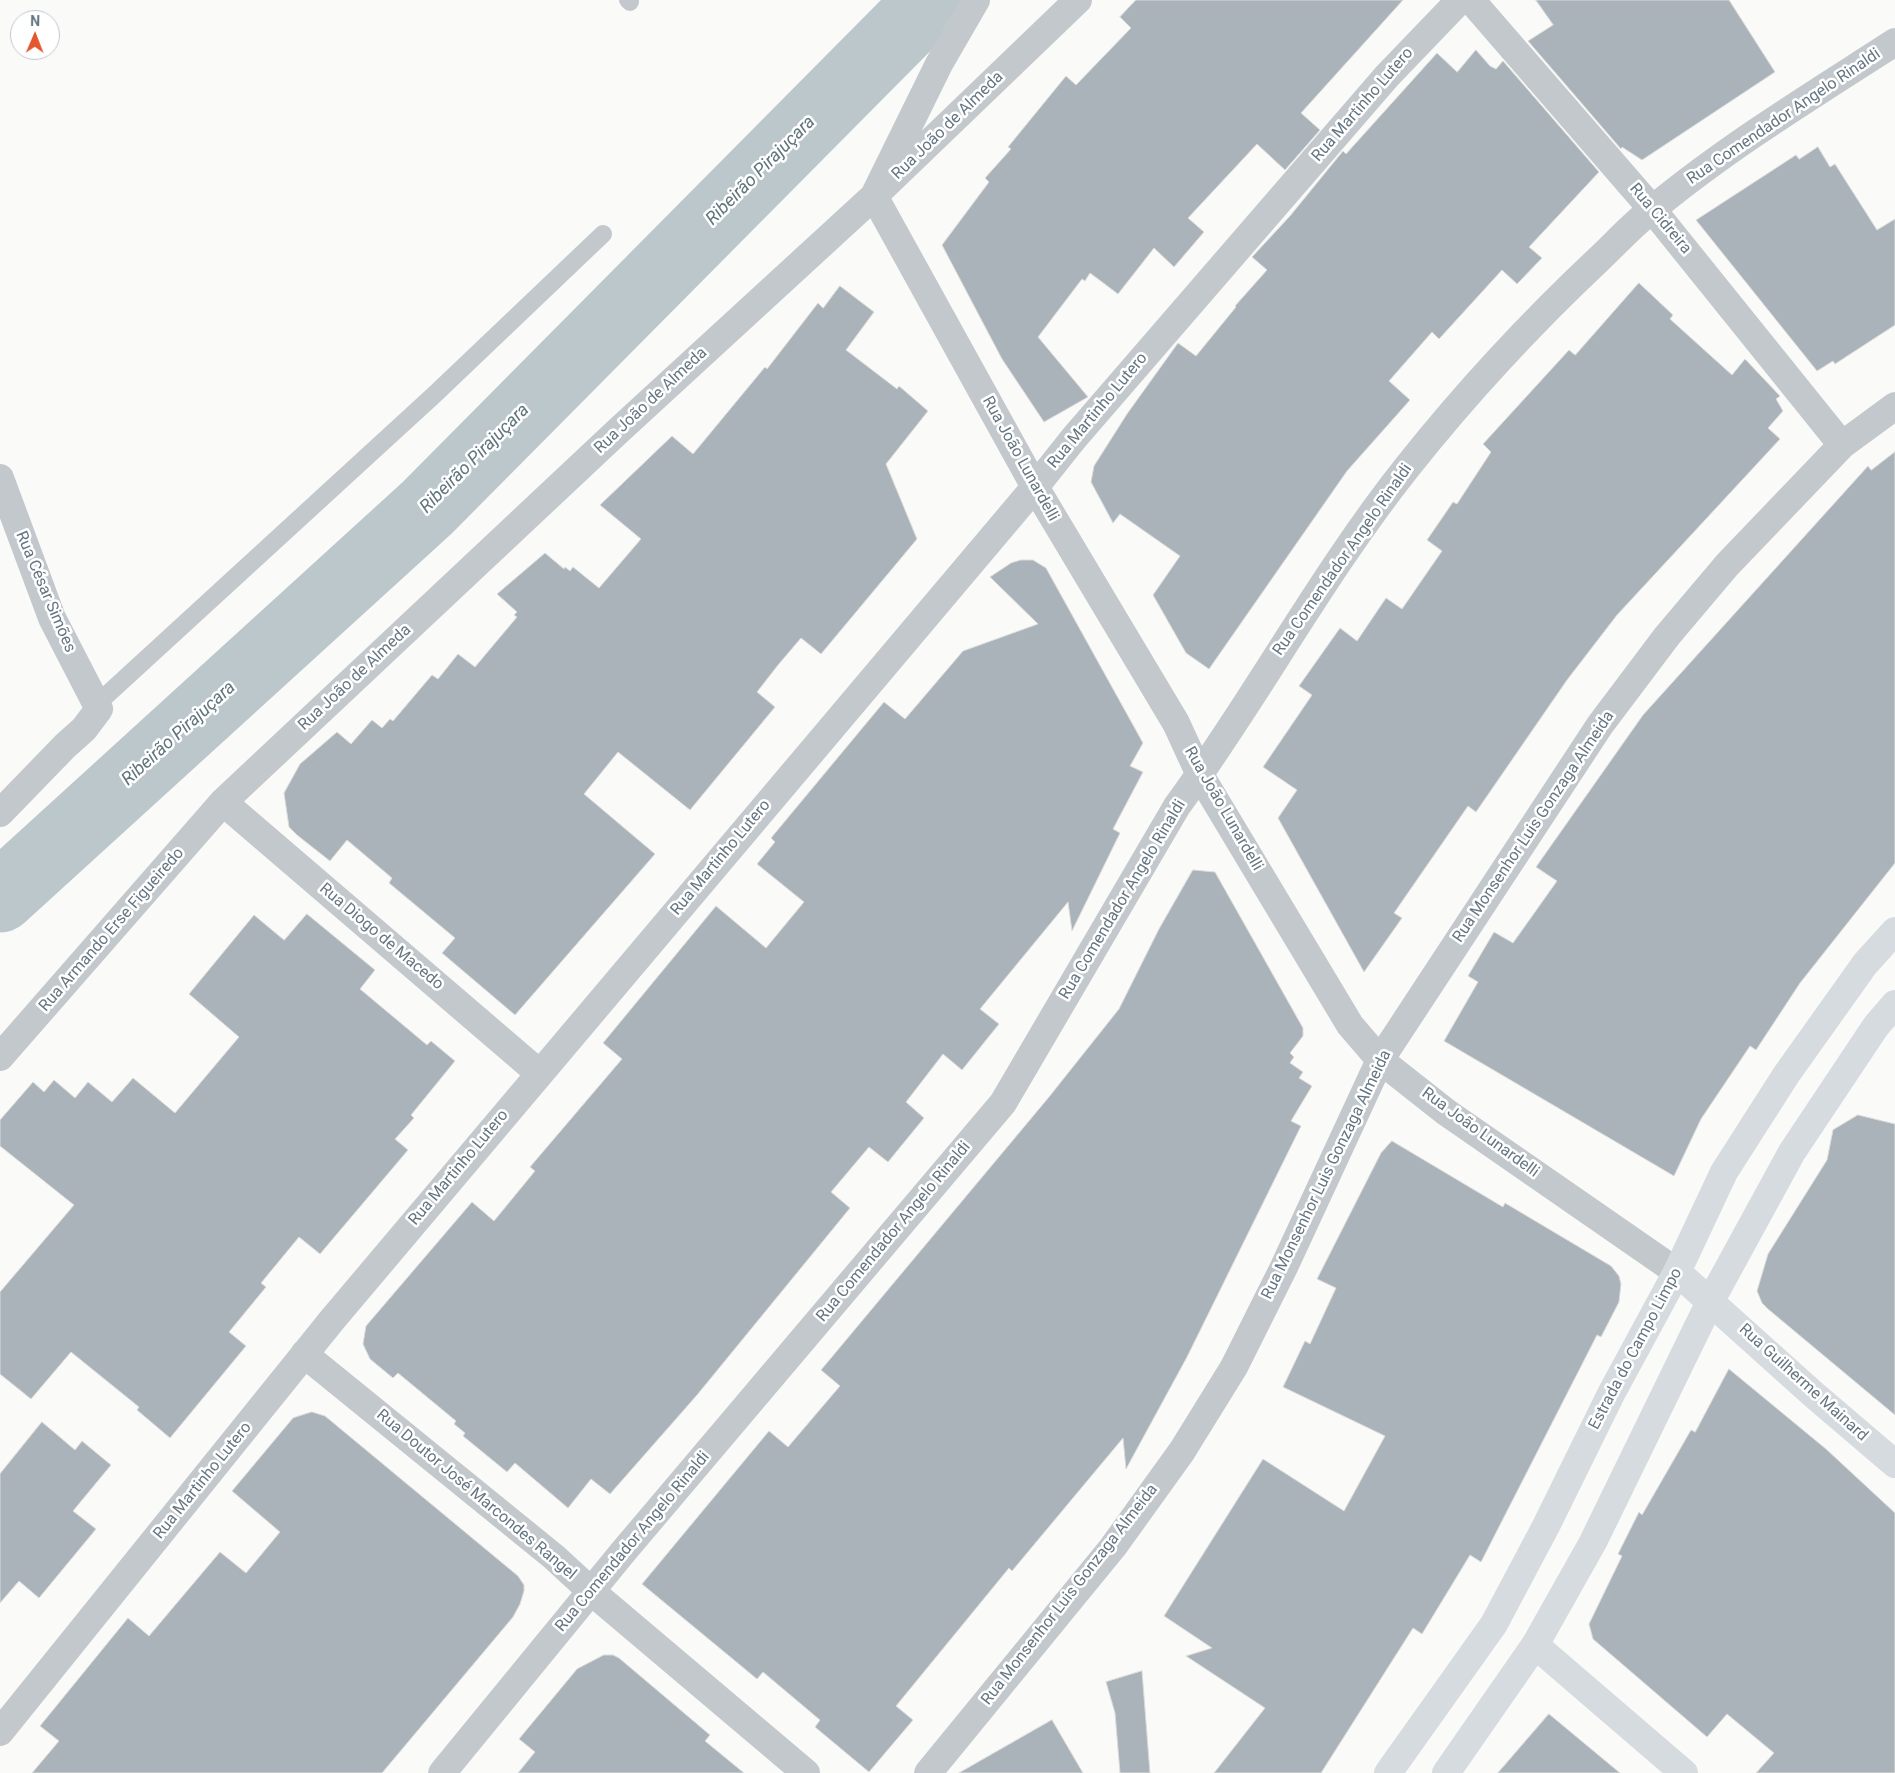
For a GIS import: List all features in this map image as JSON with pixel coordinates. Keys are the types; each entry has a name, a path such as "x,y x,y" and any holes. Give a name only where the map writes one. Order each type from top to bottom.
{"main road":[{"name":"Estrada do Campo Limpo","path":"1388,1773 1494,1624 1546,1526 1611,1394 1677,1272 1724,1172 1786,1074 1865,964 1895,932"},
{"path":"1446,1773 1535,1645 1593,1542 1710,1302 1792,1152 1876,1026 1895,1004"},
{"name":"Rua João Lunardelli","path":"1677,1272 1710,1302"},
{"name":"Rua Guilherme Mainard","path":"1710,1302 1895,1464"},
{"path":"1535,1645 1684,1773"}],"street":[{"path":"874,196 939,64 976,0"},
{"name":"Rua João de Almeda","path":"223,802 617,432 874,196 1078,0"},
{"name":"Rua Martinho Lutero","path":"0,1732 304,1354 539,1073 1035,488 1080,430 1387,76 1460,0"},
{"name":"Rua Cidreira","path":"1471,0 1652,209 1842,445"},
{"name":"Rua Comendador Angelo Rinaldi","path":"442,1773 1003,1103 1177,806 1200,775 1306,607 1407,467 1480,381 1561,294 1652,209 1744,140 1895,42"},
{"name":"Rua João Lunardelli","path":"874,196 1035,488 1176,723 1200,775 1350,1025 1380,1060 1446,1112 1677,1272"},
{"name":"Rua Monsenhor Luis Gonzaga Almeida","path":"928,1773 1113,1547 1182,1451 1234,1367 1272,1292 1380,1060 1611,710 1667,636 1727,566 1842,445 1895,406"},
{"name":"Rua César Simões","path":"0,478 52,618 98,703"},
{"path":"0,813 95,717 99,709 98,703"},
{"name":"Rua Armando Erse Figueiredo","path":"0,1057 223,802"},
{"name":"Rua Diogo de Macedo","path":"223,802 539,1073"},
{"name":"Rua Doutor José Marcondes Rangel","path":"304,1354 554,1557 592,1592 806,1773"}],"lane":[{"path":"98,703 434,396 603,234"}],"building":[{"path":"1136,0 1403,0 1301,113 1320,130 1285,170 1257,144 1188,218 1204,232 1174,267 1154,248 1118,294 1090,273 1085,281 1082,279 1038,337 1088,397 1044,422 1002,359 942,245 989,182 985,178 1011,149 1008,147 1066,76 1076,85 1131,28 1120,17"},
{"path":"1536,0 1729,0 1775,72 1642,160 1622,147 1621,149 1528,41 1553,25"},
{"path":"1476,50 1490,66 1496,69 1503,61 1599,172 1529,247 1542,258 1517,284 1502,270 1439,339 1432,332 1389,381 1410,400 1347,471 1209,669 1186,653 1153,595 1180,556 1120,514 1113,523 1091,482 1094,466 1127,414 1178,343 1196,356 1235,306 1267,270 1252,257 1290,216 1343,151 1346,154 1437,53 1457,72"},
{"path":"1818,147 1830,167 1835,164 1877,230 1895,219 1895,325 1835,364 1833,361 1817,371 1696,220 1796,155 1799,159"},
{"path":"1639,283 1673,315 1670,319 1732,375 1745,359 1780,396 1776,399 1783,411 1768,428 1780,439 1617,615 1567,680 1476,812 1468,806 1394,913 1402,918 1364,972 1278,818 1297,790 1263,767 1312,695 1299,686 1340,628 1357,641 1386,598 1402,609 1442,551 1427,540 1453,502 1457,504 1491,452 1483,444 1569,350 1575,355"},
{"path":"840,286 874,312 846,350 897,389 899,386 928,411 886,464 917,539 821,654 801,638 778,665 757,692 775,707 690,810 618,752 584,794 655,854 515,1015 442,953 455,938 389,883 392,878 347,840 330,861 297,835 289,827 284,793 300,764 337,732 351,744 372,720 382,728 390,719 393,721 432,675 438,679 458,654 475,667 517,617 514,615 517,612 497,594 545,553 564,569 565,567 570,571 573,567 599,588 641,539 600,505 672,436 693,454 765,367 767,369 818,303 823,308"},
{"path":"1895,452 1895,863 1800,983 1756,1050 1750,1046 1701,1119 1674,1176 1444,1041 1478,982 1468,976 1494,932 1513,943 1557,881 1536,867 1643,715 1868,466 1871,470"},
{"path":"1021,560 1033,560 1046,568 1143,743 1130,766 1143,772 1113,829 1120,833 1072,931 1068,902 980,1009 999,1024 962,1070 943,1054 906,1102 924,1118 888,1162 869,1147 831,1192 850,1208 697,1395 610,1494 591,1479 568,1508 515,1463 507,1472 463,1436 465,1433 454,1424 456,1421 398,1373 393,1378 370,1359 363,1344 366,1326 472,1202 494,1221 535,1171 530,1167 622,1059 603,1043 716,906 766,948 804,902 757,864 775,842 771,838 884,702 905,719 963,651 1038,624 990,577 1011,563"},
{"path":"1193,870 1215,872 1303,1028 1303,1036 1290,1053 1294,1057 1290,1063 1303,1072 1299,1078 1312,1086 1291,1121 1301,1126 1187,1357 1126,1469 1123,1438 1012,1571 1009,1568 896,1706 913,1720 869,1772 815,1727 820,1720 763,1672 757,1679 642,1584 769,1431 788,1447 840,1386 821,1370 1049,1097 1119,1009 1159,929"},
{"path":"307,914 375,970 360,989 427,1045 431,1041 455,1061 411,1115 414,1118 395,1139 408,1150 320,1254 299,1237 261,1283 266,1287 229,1332 246,1346 170,1438 137,1410 139,1407 71,1352 31,1399 0,1374 0,1292 74,1205 0,1146 0,1120 33,1082 44,1092 54,1080 75,1098 88,1082 112,1102 133,1078 175,1113 239,1037 189,994 254,915 284,940"},
{"path":"1858,1115 1895,1124 1895,1415 1768,1309 1762,1303 1757,1291 1768,1254 1827,1160 1833,1130"},
{"path":"1392,1141 1503,1207 1505,1203 1611,1266 1619,1276 1621,1284 1619,1302 1601,1337 1597,1335 1481,1562 1470,1555 1422,1634 1413,1628 1321,1773 1214,1773 1265,1708 1186,1656 1212,1648 1164,1616 1263,1459 1344,1511 1385,1436 1283,1387 1305,1341 1310,1344 1336,1288 1317,1279 1381,1153"},
{"path":"1729,1369 1826,1449 1895,1513 1895,1773 1756,1773 1774,1753 1727,1714 1707,1737 1593,1639 1589,1624 1622,1556 1618,1554 1639,1512 1642,1515 1691,1430 1695,1432"},
{"path":"312,1412 325,1416 518,1576 524,1585 524,1591 513,1617 382,1773 32,1773 59,1741 40,1726 128,1618 149,1636 220,1552 246,1573 280,1532 232,1491 293,1418"},
{"path":"42,1422 75,1450 82,1441 111,1465 73,1511 96,1529 39,1598 19,1581 0,1603 0,1474"},
{"path":"604,1655 613,1655 619,1658 710,1735 705,1741 744,1773 518,1773 535,1752 519,1739 577,1669"},
{"path":"1142,1671 1150,1773 1120,1773 1115,1713 1106,1682"},
{"path":"1549,1714 1620,1773 1498,1773"},
{"path":"1052,1720 1083,1773 959,1773"}],"waterway":[{"name":"Ribeirão Pirajuçara","path":"0,897 427,508 931,0"}]}
